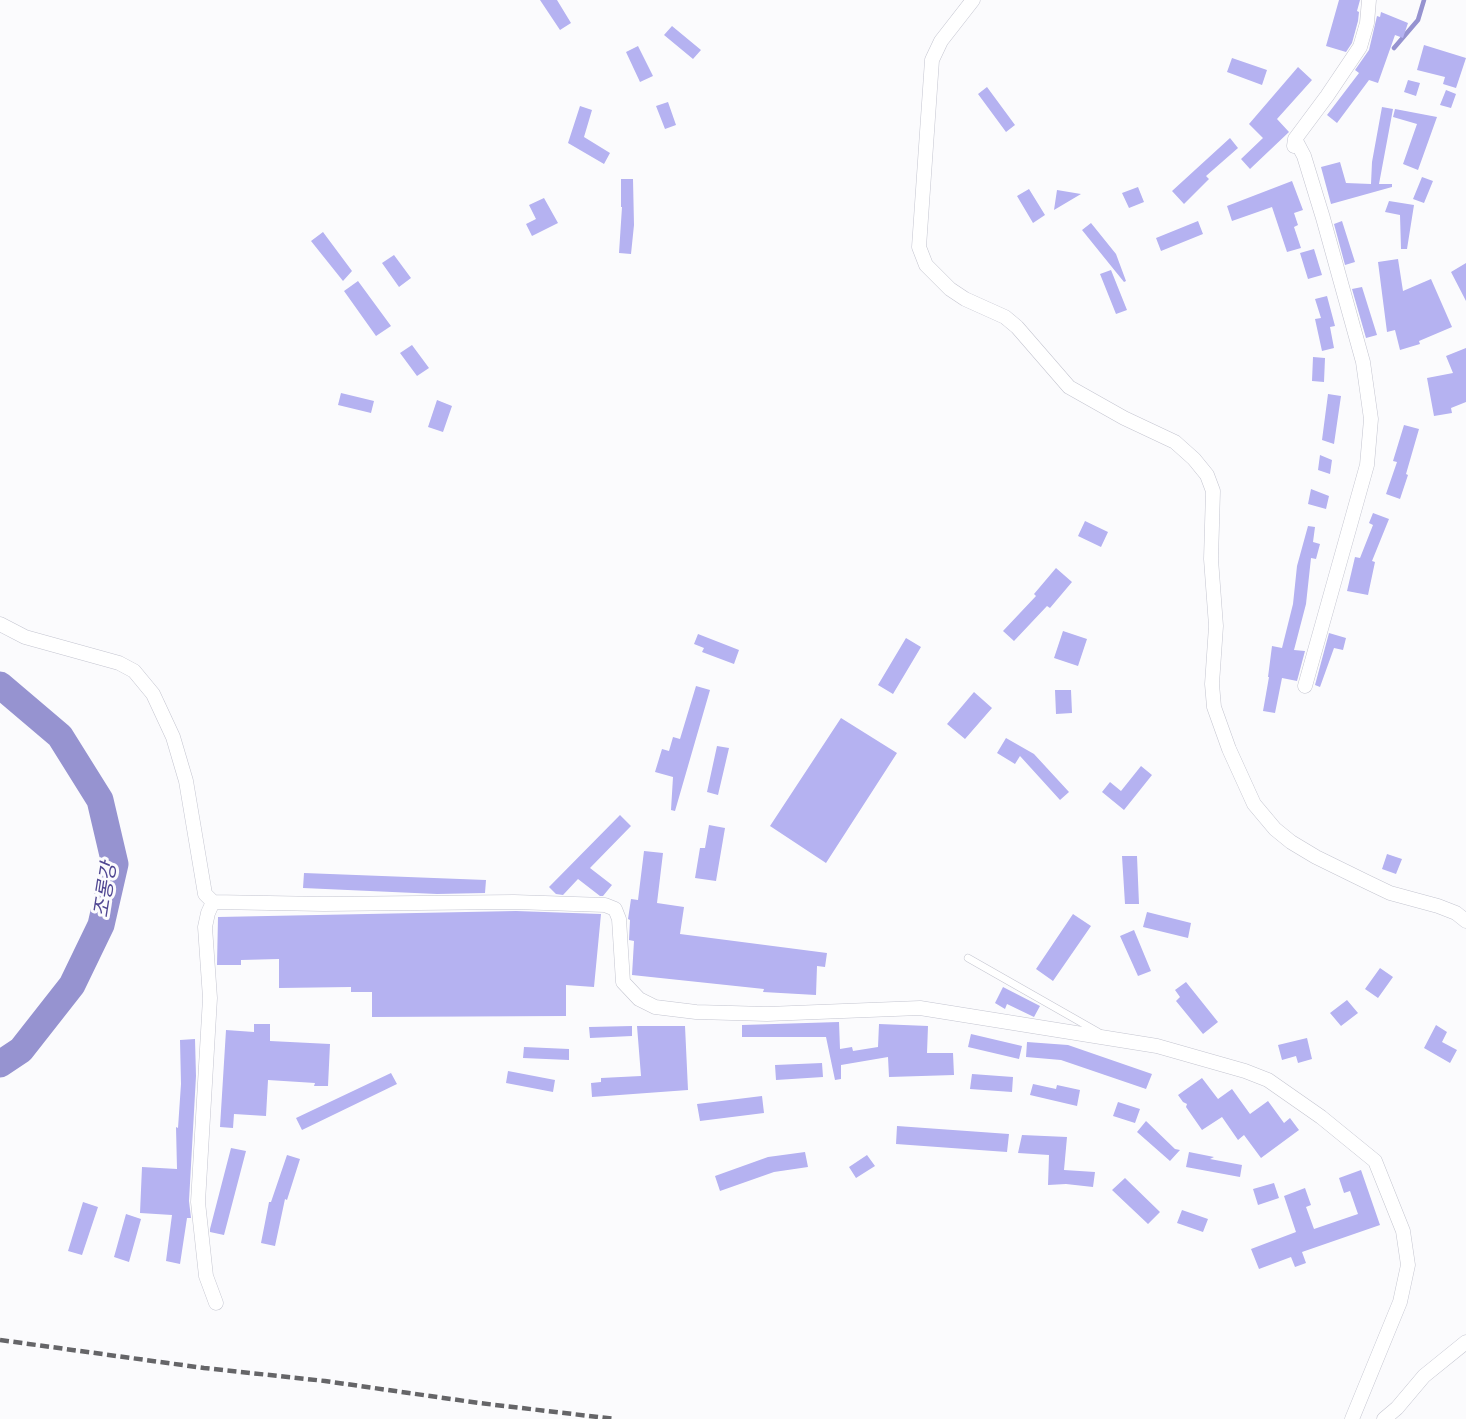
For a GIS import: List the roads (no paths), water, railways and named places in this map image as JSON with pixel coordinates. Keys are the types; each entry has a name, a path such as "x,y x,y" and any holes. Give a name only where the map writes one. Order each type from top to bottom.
{"street":[{"path":"973,0 941,41 933,60 919,247 926,265 950,289 965,299 1005,316 1069,387 1124,418 1175,442 1194,459 1207,475 1213,491 1212,559 1216,618 1212,684 1214,707 1229,749 1254,804 1275,829 1316,857 1390,893 1438,906 1456,913 1466,921"},
{"path":"1293,154 1295,139 1360,47 1367,23 1370,0"},
{"path":"1295,139 1304,156 1362,362 1371,419 1367,465 1305,686"},
{"path":"0,624 25,637 119,663 134,671 153,694 173,737 186,781 205,894 213,902 324,904 514,902 605,905 615,909 619,919 623,982 639,999 655,1007 696,1012 767,1014 920,1008 1157,1046 1236,1068 1268,1080 1321,1117 1375,1161 1403,1231 1408,1265 1400,1302 1352,1419"},
{"path":"213,902 205,927 210,998 198,1202 206,1276 216,1303"},
{"path":"1384,1419 1397,1408 1424,1376 1466,1342"}],"lane":[{"path":"968,958 1105,1037"}],"waterway":[{"path":"1394,48 1418,20 1424,0"},
{"name":"조롱강","path":"0,685 60,736 100,800 115,864 101,925 72,985 21,1050 0,1064"}],"railway":[{"path":"0,1340 615,1419"}]}
